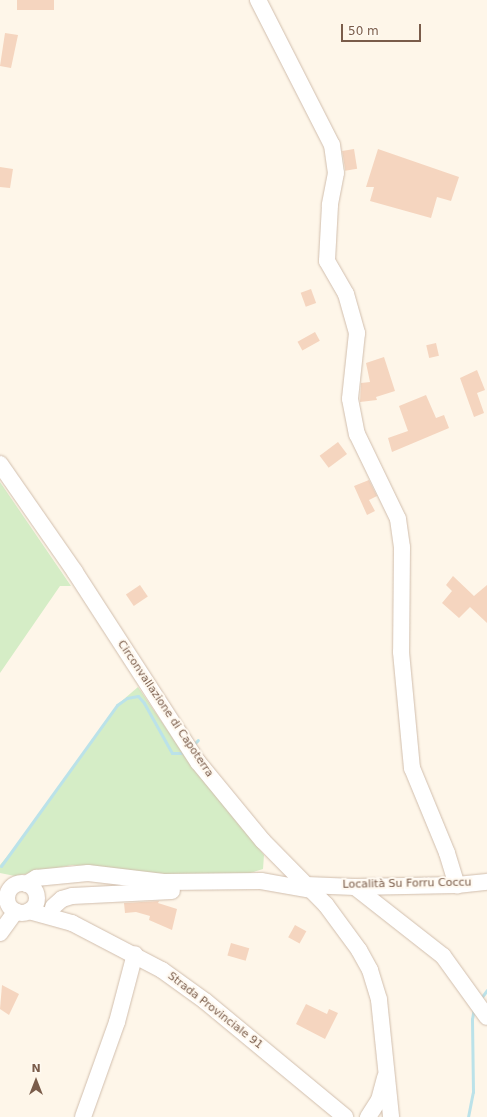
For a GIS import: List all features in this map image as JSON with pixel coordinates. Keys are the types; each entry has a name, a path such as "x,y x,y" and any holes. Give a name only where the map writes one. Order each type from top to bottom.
{"street":[{"path":"258,0 332,145 336,173 330,205 327,261 346,294 356,333 350,399 357,434 398,519 402,547 401,652 411,760 447,853 457,885"},
{"name":"Circonvallazione di Capoterra","path":"0,464 75,572 198,762 276,854 323,902 342,925 370,970 382,1016 386,1074 392,1117"},
{"path":"53,907 62,899 72,896 256,889 259,881 275,870 276,854"},
{"path":"72,896 73,873"},
{"name":"Località Su Forru Coccu","path":"18,895 46,878 73,873 106,874 165,882 259,881 309,887 327,885 355,887 457,885 487,882"},
{"path":"104,894 106,874"},
{"path":"323,902 324,890 327,885"},
{"path":"355,887 380,909 439,952 486,1016"},
{"path":"18,895 53,907 72,923"},
{"path":"18,895 72,923"},
{"path":"0,933 18,895"},
{"name":"Strada Provinciale 91","path":"72,923 135,954 205,1001 342,1114"},
{"path":"84,1117 117,1022 135,954"},
{"path":"342,1114 370,1112 378,1100 386,1074"}],"green space":[{"path":"0,482 71,586 60,586 0,673"},
{"path":"138,687 189,762 264,855 263,869 250,873 176,875 72,865 15,876 0,873 0,865 28,831 117,705"}],"building":[{"path":"17,0 54,0 54,10 17,10"},
{"path":"5,33 18,35 11,68 0,66"},
{"path":"354,149 357,169 345,171 342,151"},
{"path":"378,149 459,177 451,201 437,197 431,218 370,201 374,187 366,187"},
{"path":"0,167 13,169 10,188 0,187"},
{"path":"311,289 316,303 306,307 301,293"},
{"path":"315,332 320,341 302,350 298,342"},
{"path":"436,343 439,356 429,358 426,345"},
{"path":"384,357 395,391 376,397 377,400 360,402 361,383 370,382 366,363"},
{"path":"477,370 485,390 477,393 484,413 474,417 460,378"},
{"path":"426,395 436,418 444,415 449,428 392,452 388,438 408,431 399,406"},
{"path":"338,442 347,454 329,468 320,456"},
{"path":"369,480 377,496 369,500 375,511 367,515 354,486"},
{"path":"453,576 474,596 487,585 487,623 470,607 459,618 442,603 452,591 446,585"},
{"path":"140,585 148,597 134,606 126,595"},
{"path":"159,901 158,903 177,909 172,930 149,920 150,916 136,912 125,913 124,903"},
{"path":"295,925 306,931 300,944 288,937"},
{"path":"231,943 249,948 246,961 227,955"},
{"path":"2,985 19,994 9,1015 0,1009"},
{"path":"306,1004 327,1014 329,1009 338,1013 325,1039 296,1024"}],"waterway":[{"path":"1,866 117,705 127,698 138,696 144,703 172,753 181,753"},
{"path":"195,743 198,740"},
{"path":"481,998 487,990"},
{"path":"468,1117 473,1092 472,1019 474,1008"}]}
